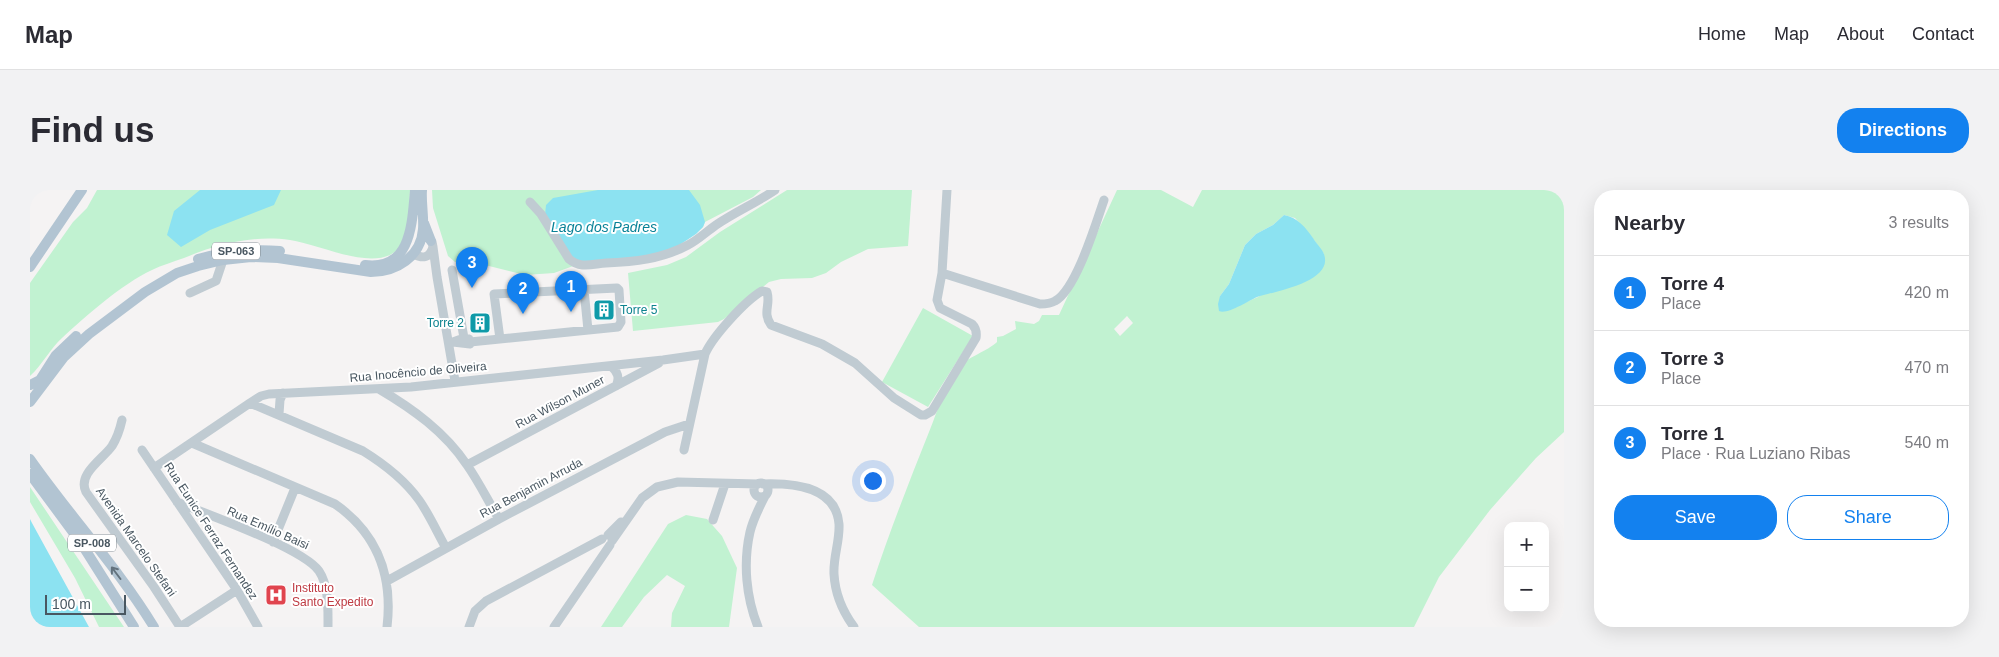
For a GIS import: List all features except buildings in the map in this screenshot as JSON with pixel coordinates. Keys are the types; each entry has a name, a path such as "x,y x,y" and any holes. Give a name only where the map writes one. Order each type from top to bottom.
{"main road":[{"path":"30,267 82,190"},
{"path":"415,190 408,239 418,256"},
{"path":"418,256 423,222 422,190"},
{"path":"423,222 430,234 432,244"},
{"path":"408,239 422,234"},
{"name":"SP-063","path":"30,385 40,380 56,355 80,333 145,284 185,263 226,252 263,250 373,266 393,259 408,239"},
{"name":"SP-063","path":"30,402 73,348 145,292 177,273 223,260 251,257 278,258 380,272 401,265 418,256"},
{"path":"30,411 46,383"},
{"name":"SP-008","path":"30,459 66,510 119,577 154,627"},
{"name":"SP-008","path":"30,474 80,543 134,627"}],"street":[{"path":"530,202 541,214 570,260 576,265 584,266 654,258 676,251 775,190"},
{"path":"684,450 709,343 759,293 765,291 768,295 767,319 771,325 822,344 855,363 894,398 921,415 932,411 976,338 976,328 966,320 938,306 937,300 942,273 948,190"},
{"path":"942,273 1040,304 1055,301 1062,296 1078,268 1104,200"},
{"path":"422,234 432,244 450,342 455,381"},
{"name":"SP-063","path":"418,256 431,253 432,244"},
{"path":"418,256 437,277"},
{"path":"190,294 216,281 223,260"},
{"path":"452,270 467,340"},
{"path":"450,342 500,339 620,326 621,288 584,290 493,289 500,339"},
{"path":"584,290 588,330"},
{"name":"Rua Inocêncio de Oliveira","path":"154,468 261,396 283,393 411,387 705,354"},
{"name":"Rua Wilson Muner","path":"467,465 663,360"},
{"path":"611,366 618,375 619,380 616,386"},
{"path":"410,407 407,397 411,387"},
{"path":"379,389 410,407 441,434 467,465 499,519"},
{"path":"279,414 280,400 283,393"},
{"path":"250,403 363,451 380,461 419,500 446,548"},
{"name":"Avenida Marcelo Stefani","path":"122,420 112,446 86,476 84,487 180,627"},
{"name":"Rua Benjamin Arruda","path":"386,581 665,432 689,424"},
{"path":"192,443 335,504 349,514 365,531 376,548 383,565 389,613 388,627"},
{"name":"Rua Eunice Ferraz Fernandez","path":"142,450 237,590 258,627"},
{"path":"554,627 599,560 607,541 642,498 657,487 678,482 728,484 757,489 790,485 807,488 818,492 826,498 837,514 839,524 835,556 835,585 846,615 854,627"},
{"path":"713,520 728,484"},
{"path":"757,489 760,497 790,485"},
{"path":"273,542 295,488"},
{"path":"757,489 757,510"},
{"path":"758,627 748,592 746,566 750,531 757,510 765,495"},
{"name":"Rua Emílio Baisi","path":"177,502 273,542 301,556 319,570 326,590 328,627"},
{"path":"469,627 475,611 486,601 588,548 607,541"},
{"path":"180,627 237,590"}],"green space":[{"path":"97,190 410,190 409,217 405,235 397,250 390,255 379,258 354,257 290,240 262,239 222,245 156,268 129,283 93,311 62,338 30,376 30,283 73,222 87,208"},
{"path":"432,190 761,190 753,197 705,222 703,227 688,239 576,265 554,273 525,275 485,265 455,262 448,256 433,208"},
{"path":"787,190 912,190 908,246 868,249 841,262 826,273 812,278 781,279 769,282 718,322 633,331 628,273 667,265 686,257 720,232"},
{"path":"1117,190 1161,190 1193,207 1202,190 1564,190 1564,432 1536,458 1490,510 1439,577 1414,627 919,627 872,585 899,508 946,389 959,366 997,342 997,337 1016,329 1015,321 1034,324 1039,321 1042,315 1059,315","holes":["1284,215 1295,218 1324,254 1258,297 1235,307 1220,296 1229,284 1245,245 1256,234 1273,225","1127,316 1133,323 1120,336 1114,329"]},
{"path":"923,308 973,336 928,407 882,382"},
{"path":"30,487 124,627 99,627 75,578 30,502"},
{"path":"686,515 707,519 722,536 737,568 729,627 671,627 672,613 685,586 667,575 644,597 622,627 601,627 668,524"}],"water":[{"path":"200,190 281,190 274,205 210,230 181,247 167,235 174,211"},
{"name":"Lago dos Padres","path":"598,190 689,190 700,205 705,222 696,234 672,250 653,258 576,265 545,215 546,205 553,198"},
{"path":"1284,215 1293,218 1301,224 1322,250 1325,264 1320,272 1301,284 1257,297 1227,311 1219,311 1220,296 1229,284 1245,245 1256,234 1273,225"},
{"path":"30,519 32,523 89,627 30,627"}],"place":[{"name":"Torre 1","path":"472,288"},
{"name":"Torre 5","path":"604,310"},
{"name":"Torre 4","path":"571,312"},
{"name":"Torre 3","path":"523,314"},
{"name":"Torre 2","path":"480,323"},
{"name":"Instituto Santo Expedito","path":"276,595"}]}
